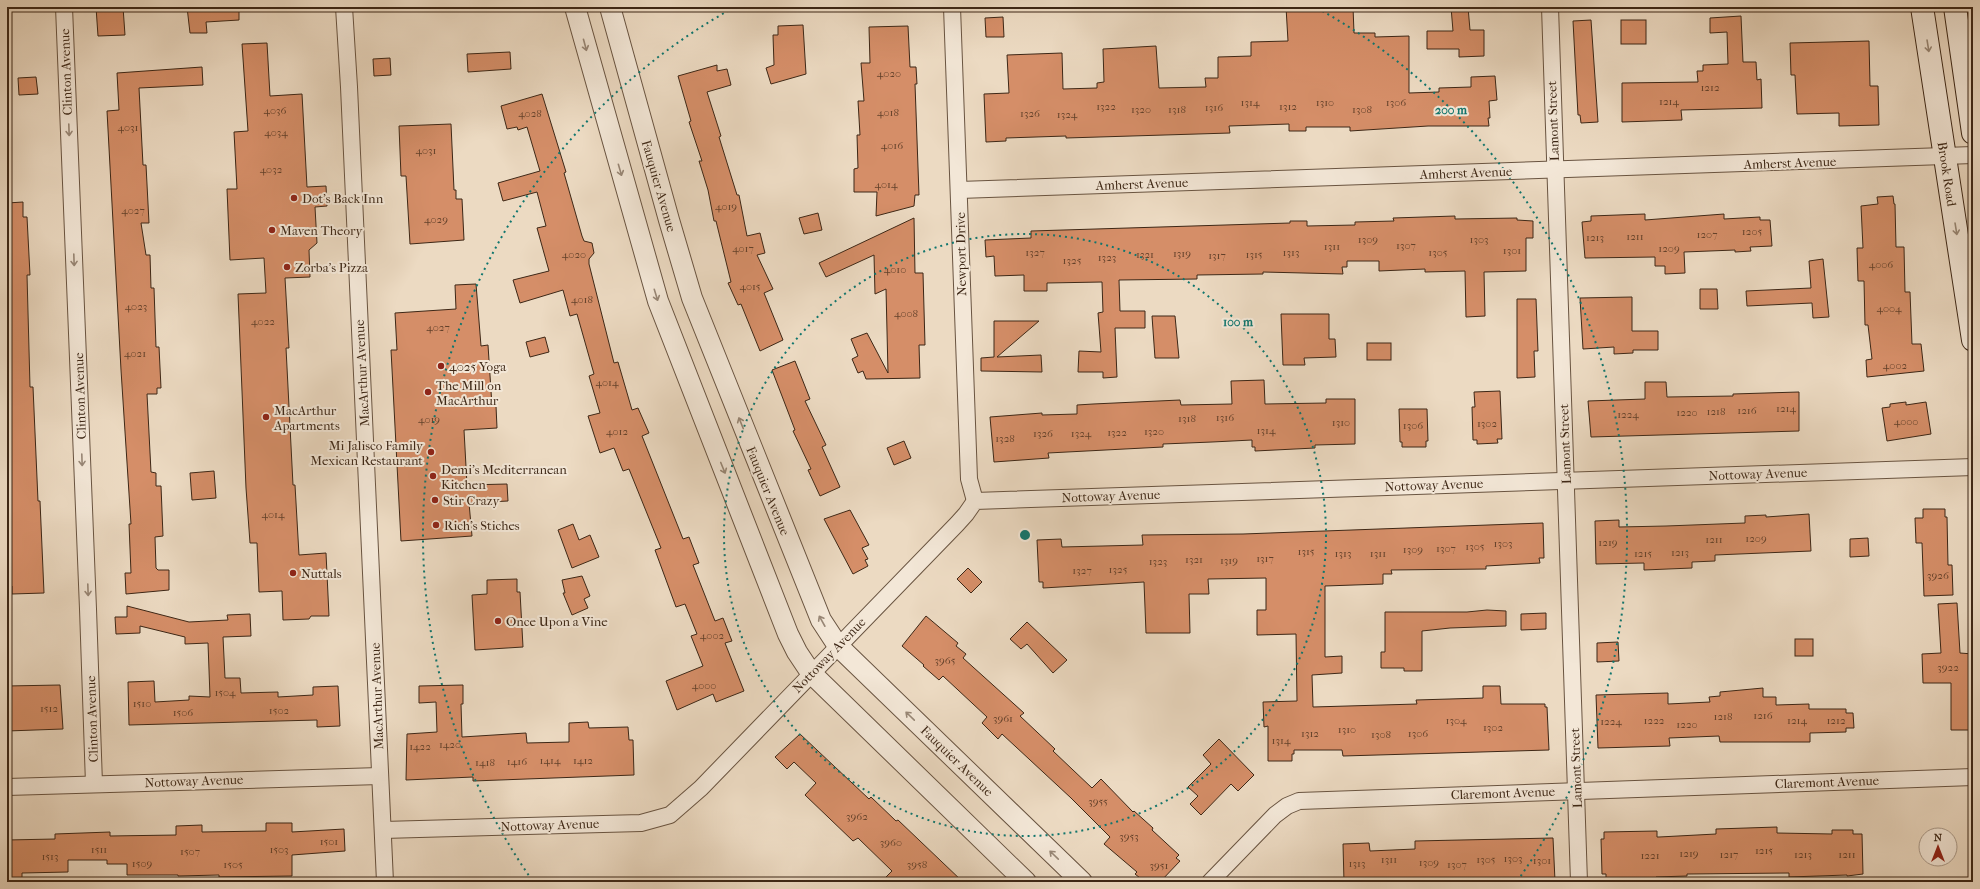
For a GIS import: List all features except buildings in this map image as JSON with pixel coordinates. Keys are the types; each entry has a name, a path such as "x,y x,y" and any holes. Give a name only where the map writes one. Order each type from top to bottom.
{"main road":[{"name":"Brook Road","path":"1922,7 1973,340"},
{"path":"1955,7 1973,133"}],"street":[{"name":"Clinton Avenue","path":"64,7 88,593 94,784"},
{"name":"MacArthur Avenue","path":"344,7 349,87 385,882"},
{"path":"575,7 658,301 788,634 797,652 811,673 1026,882"},
{"name":"Fauquier Avenue","path":"610,7 668,220 692,298 821,620 838,646 1082,882"},
{"name":"Newport Drive","path":"952,7 963,344 969,471 975,501"},
{"name":"Lamont Street","path":"1550,7 1579,882"},
{"name":"Amherst Avenue","path":"959,190 1973,155"},
{"name":"Nottoway Avenue","path":"383,830 641,823 670,815 702,788 811,673 966,514 975,501 1973,467"},
{"name":"Nottoway Avenue","path":"7,787 380,776"},
{"name":"Claremont Avenue","path":"1210,882 1275,815 1287,806 1299,801 1973,777"}],"place":[{"name":"Dot's Back Inn","path":"294,198"},
{"name":"Maven Theory","path":"272,230"},
{"name":"Zorba's Pizza","path":"287,267"},
{"name":"4025 Yoga","path":"441,366"},
{"name":"The Mill on MacArthur","path":"428,392"},
{"name":"MacArthur Apartments","path":"266,417"},
{"name":"Mi Jalisco Family Mexican Restaurant","path":"431,452"},
{"name":"Demi's Mediterranean Kitchen","path":"433,476"},
{"name":"Stir Crazy","path":"435,500"},
{"name":"Rich's Stiches","path":"436,525"},
{"name":"Nuttals","path":"293,573"},
{"name":"Once Upon a Vine","path":"498,621"}]}
